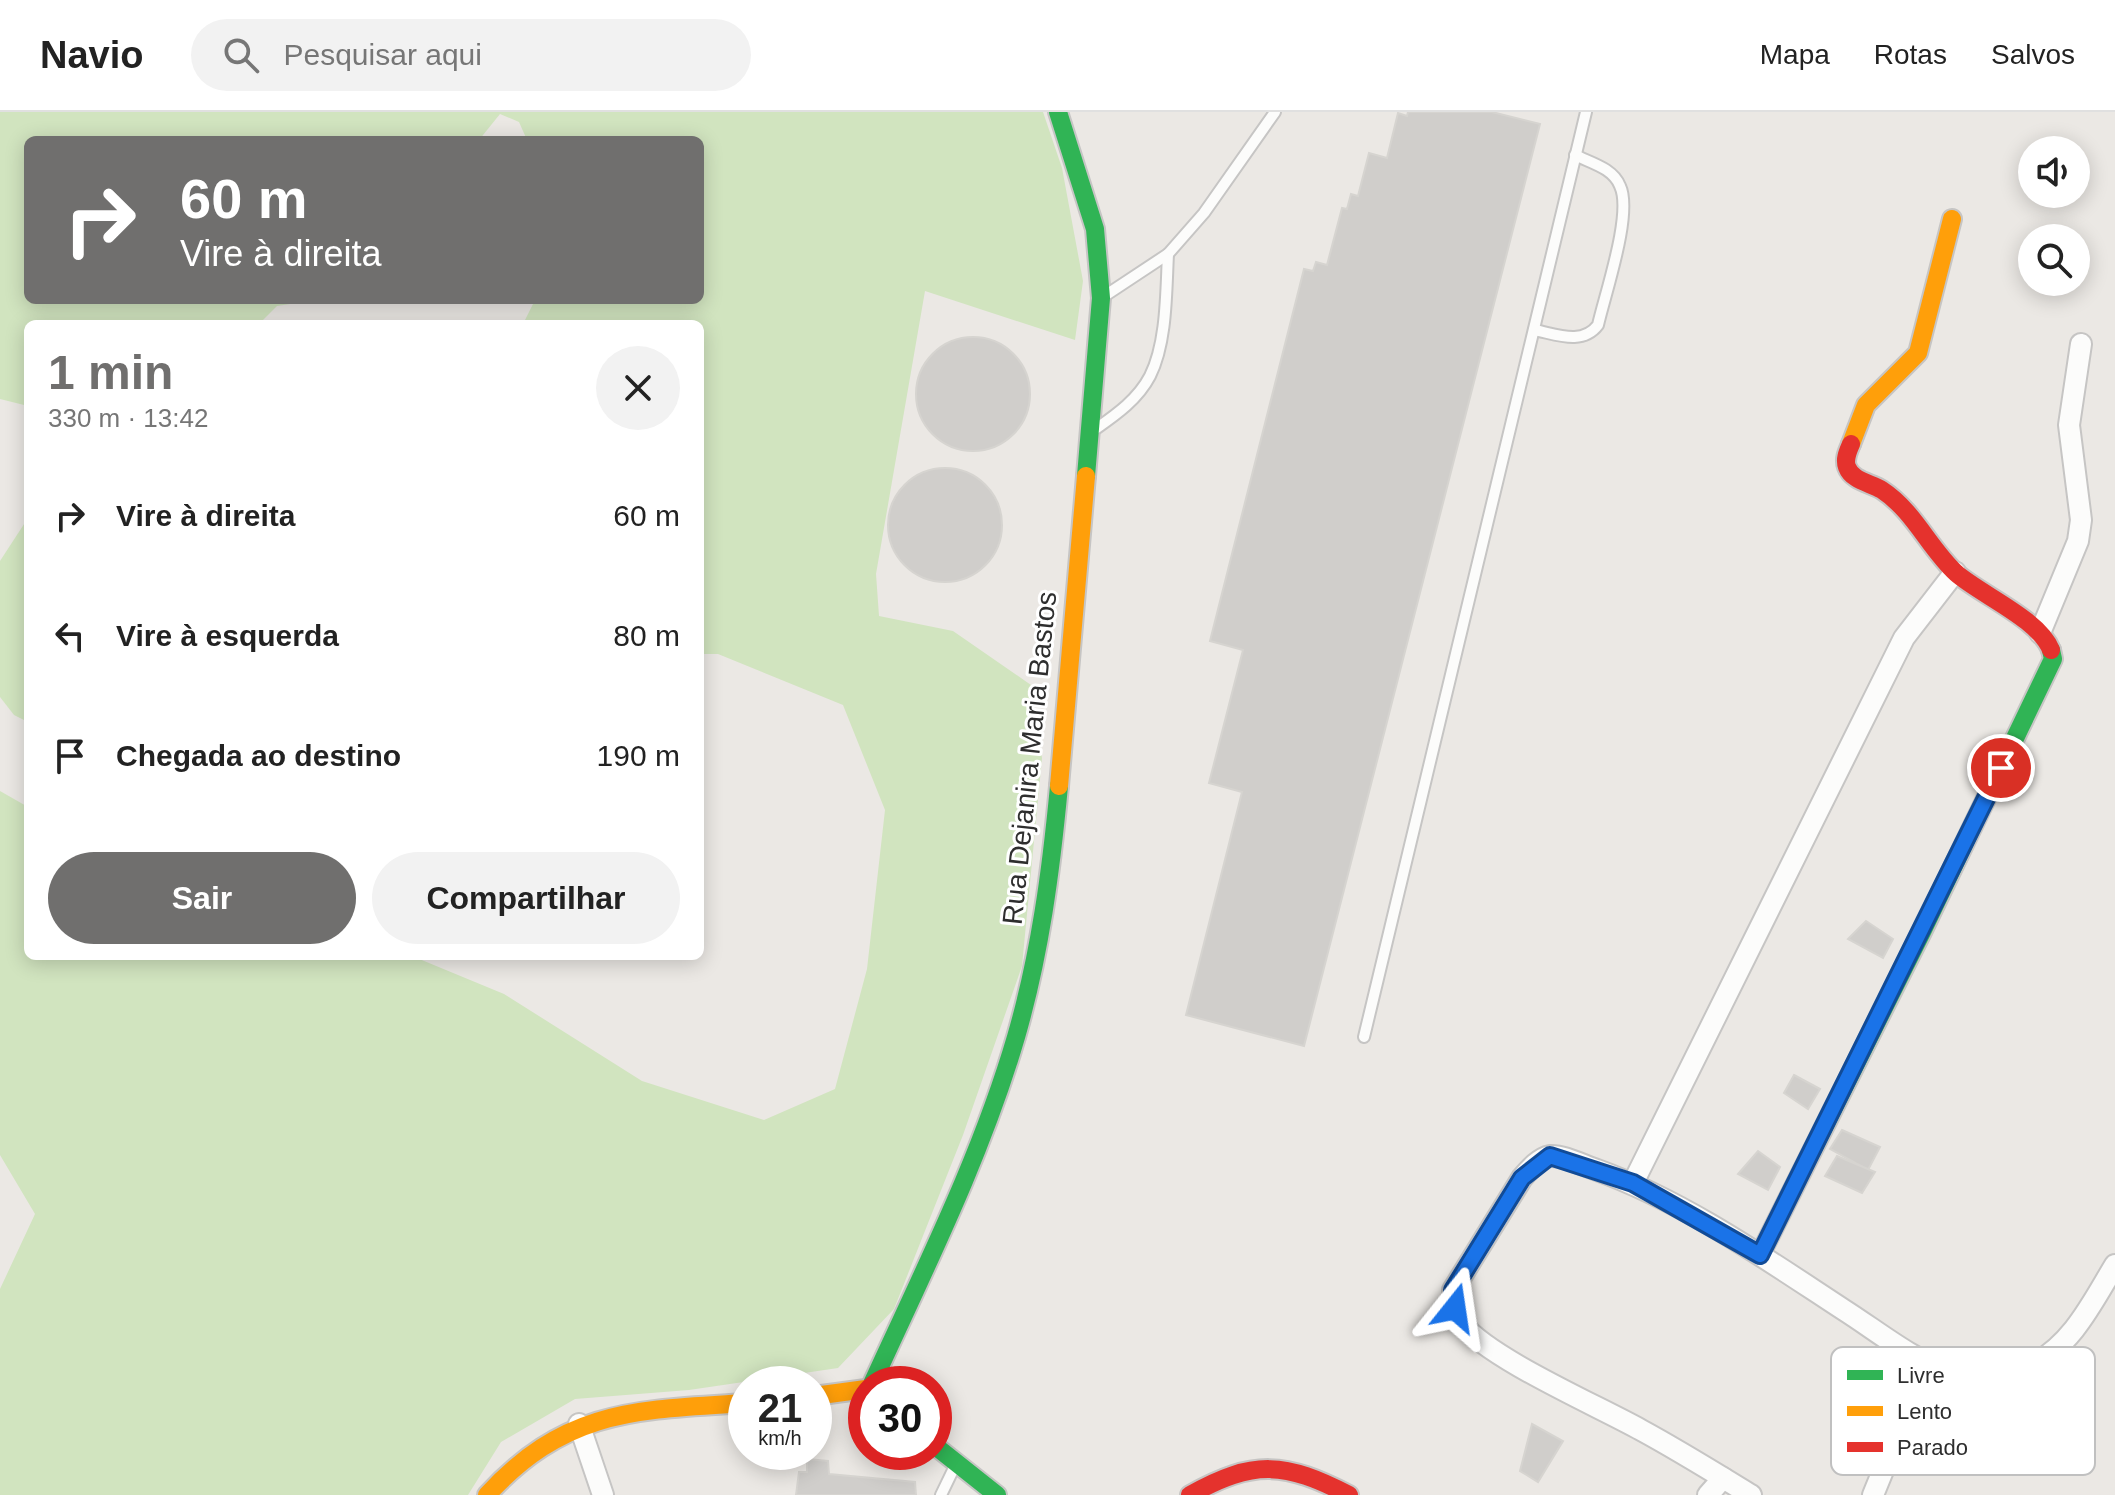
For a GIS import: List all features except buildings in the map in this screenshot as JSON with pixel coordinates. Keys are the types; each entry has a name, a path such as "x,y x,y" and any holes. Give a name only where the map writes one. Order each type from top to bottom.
{"main road":[{"name":"Rua Dejanira Maria Bastos","path":"880,1366 977,1150 1015,1041 1038,951 1051,872 1101,298 1095,229 1058,112"},
{"path":"1760,1255 1922,932 2053,659 2050,646 2040,633 1955,572 1905,510 1882,490 1856,478 1847,468 1846,457 1866,405 1918,353 1952,219"},
{"path":"487,1495 524,1455 579,1424 624,1412 728,1404"},
{"path":"952,1461 997,1495"},
{"path":"1190,1495 1238,1469 1266,1466 1295,1470 1349,1495"}],"street":[{"path":"2040,633 2078,541 2081,520 2069,425 2081,344"},
{"path":"1633,1183 1897,651 1955,572"},
{"path":"1751,1495 1523,1367 1476,1337 1461,1323 1453,1290 1522,1178 1536,1164 1550,1156 1633,1183 1760,1255 1902,1347"},
{"path":"2059,1347 2076,1327 2115,1265"},
{"path":"579,1424 603,1495"},
{"path":"1873,1495 1881,1475"},
{"path":"1708,1495 1723,1478"}],"lane":[{"path":"1101,298 1168,254 1204,213 1275,112"},
{"path":"1364,1037 1586,112"},
{"path":"1534,330 1580,338 1591,335 1598,325 1623,213 1621,187 1610,171 1575,155"},
{"path":"1089,433 1124,409 1150,376 1165,302 1168,254"},
{"path":"941,1495 956,1464"}],"green space":[{"path":"0,112 1043,112 1062,168 1083,281 1075,340 925,291 876,574 879,616 953,631 1031,685 1042,758 1022,966 963,1135 894,1309 838,1368 728,1366 728,1384 575,1399 501,1442 468,1495 0,1495 0,1289 35,1214 0,1155 0,791 24,805 24,960 422,960 504,994 642,1081 764,1120 835,1089 867,969 885,810 843,705 718,654 704,654 704,320 525,320 533,304 704,304 704,136 525,136 519,122 500,114 482,136 24,136 24,304 290,304 277,306 263,320 24,320 24,405 0,399"},
{"path":"24,524 24,720 14,715 0,697 0,561"}],"traffic: fast":[{"path":"1058,112 1095,229 1101,298 1086,476"},
{"path":"1760,1255 1922,932 2053,659 2051,650"},
{"path":"880,1366 969,1169 1016,1037 1044,912 1059,786"},
{"path":"952,1459 997,1495"}],"traffic: slow":[{"path":"1851,444 1866,405 1918,353 1952,219"},
{"path":"1059,786 1086,476"},
{"path":"832,1394 848,1391"},
{"path":"487,1495 545,1445 575,1430 605,1419 637,1413 728,1404"}],"traffic: jam":[{"path":"1851,444 1846,461 1849,472 1893,499 1956,573 2035,628 2051,650"},
{"path":"1190,1495 1233,1475 1270,1469 1306,1476 1349,1495"}],"route":[{"path":"1455,1308 1453,1290 1522,1178 1550,1156 1633,1183 1760,1255 2001,768"}]}
